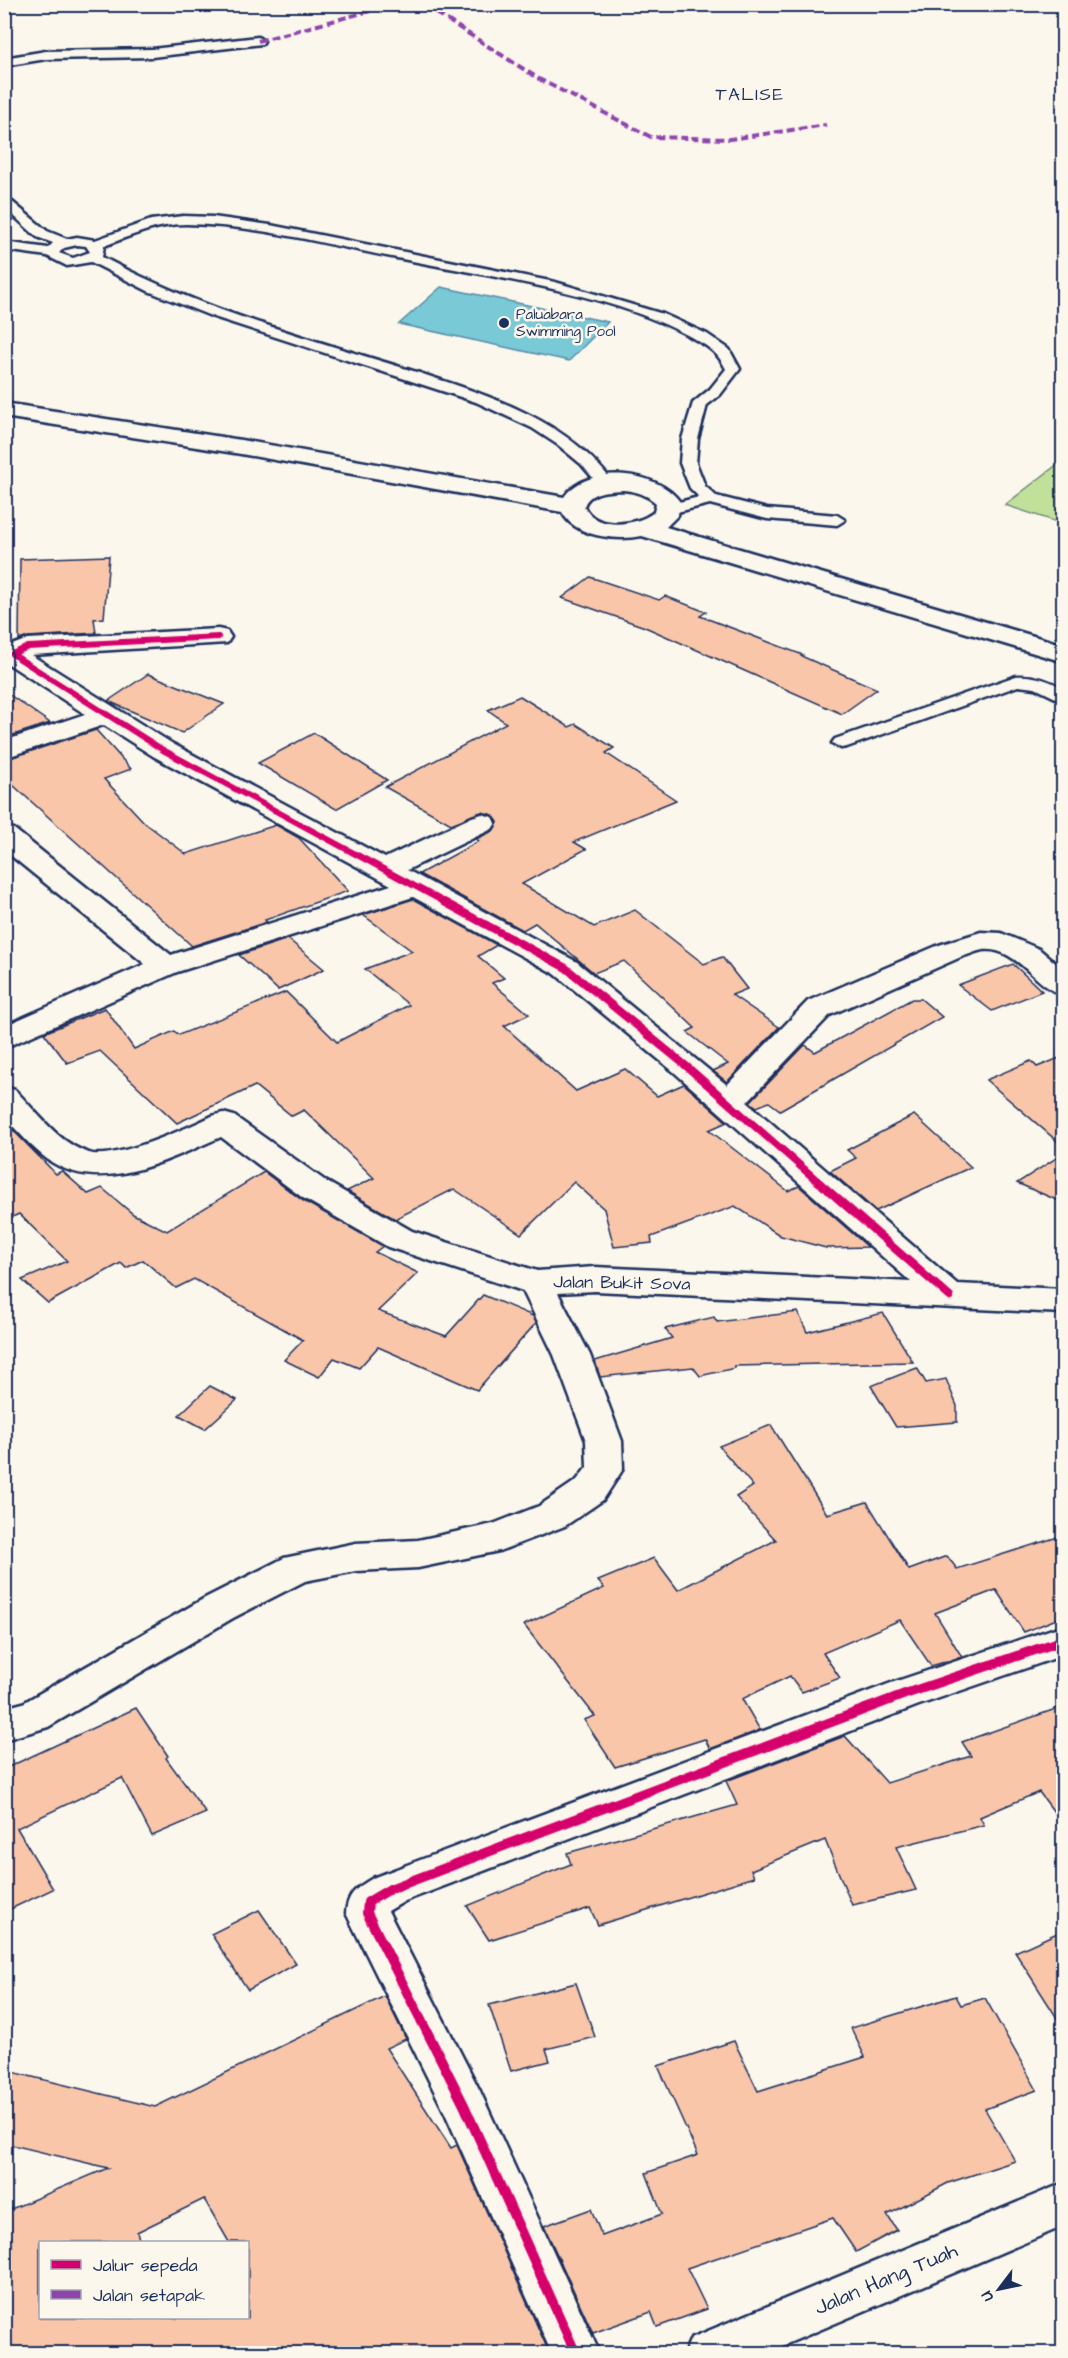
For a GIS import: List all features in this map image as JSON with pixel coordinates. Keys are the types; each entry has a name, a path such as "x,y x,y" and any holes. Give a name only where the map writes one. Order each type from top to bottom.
{"street":[{"path":"4,410 241,447 572,506"},
{"path":"606,484 632,484 648,487 665,498 669,509 663,519 644,528 618,530 592,525 576,515 572,506 575,498 584,490 606,484"},
{"path":"644,528 1064,654"},
{"path":"218,637 28,647 12,654 54,683 203,773 566,968 611,1003 728,1103 950,1297"},
{"path":"4,750 107,715"},
{"path":"384,870 482,823"},
{"path":"4,834 166,966"},
{"path":"4,1038 166,966 415,887"},
{"path":"728,1103 819,1008 950,951 981,941 1000,942 1028,955 1064,986"},
{"name":"Jalan Bukit Sova","path":"4,1097 58,1152 90,1166 115,1166 136,1160 223,1124 315,1190 392,1235 421,1247 498,1269 536,1283 595,1280 1064,1301"},
{"path":"4,1724 34,1716 219,1608 297,1568 356,1557 418,1554 499,1537 552,1516 590,1490 604,1469 604,1441 572,1355 536,1283"},
{"path":"576,2354 464,2104 367,1913 367,1905 372,1899 390,1889 905,1694 1064,1640"},
{"name":"Jalan Hang Tuah","path":"708,2354 1064,2204"}],"lane":[{"path":"4,62 56,54 152,53 258,41"},
{"path":"4,199 42,234 64,243"},
{"path":"4,246 51,253 55,258 70,261 151,224 183,220 213,221 270,229 555,286 658,317 702,337 724,352 733,369 715,392 700,403 690,439 688,463 698,488 710,499 767,514 837,520"},
{"path":"51,253 54,247 64,243 84,242 93,251 141,284 217,313 472,395 544,429 594,466 606,484"},
{"path":"669,509 710,499"},
{"path":"841,743 1016,681 1029,680 1042,683 1064,697"}],"green space":[{"path":"1063,460 1063,524 1005,505"}],"water":[{"name":"Paluabara Swimming Pool","path":"441,287 608,322 569,361 399,324"}],"building":[{"path":"109,556 104,618 94,619 96,633 28,637 19,640 20,559"},
{"path":"590,577 659,600 665,596 706,612 700,616 803,655 801,656 877,689 842,714 645,627 562,598"},
{"path":"148,674 224,704 182,733 108,701"},
{"path":"4,691 50,723 4,738"},
{"path":"520,696 569,727 576,724 614,748 606,753 676,800 574,842 586,849 522,884 594,927 635,910 704,964 722,957 747,989 732,995 779,1027 727,1082 713,1071 728,1064 687,1032 695,1028 624,961 594,973 535,923 523,930 419,874 479,841 476,839 493,831 498,822 493,815 481,812 451,824 385,787 506,723 488,710"},
{"path":"96,730 131,769 104,779 145,823 186,854 276,825 299,838 348,891 265,920 267,922 192,946 5,778 4,760"},
{"path":"314,733 387,780 336,809 258,763"},
{"path":"413,899 497,945 478,956 504,978 492,983 529,1014 504,1026 576,1091 625,1069 657,1096 684,1084 727,1122 709,1130 788,1191 799,1186 868,1247 826,1248 781,1236 735,1206 651,1237 652,1243 614,1247 604,1209 574,1182 521,1234 454,1189 395,1219 347,1191 374,1178 304,1110 292,1116 255,1086 177,1123 100,1051 67,1063 44,1033 105,1008 134,1049 174,1031 179,1035 286,992 337,1042 409,1005 365,969 412,951 363,915"},
{"path":"288,939 324,969 278,990 239,955"},
{"path":"1013,964 1042,991 992,1011 958,985"},
{"path":"912,999 921,999 942,1017 780,1110 769,1102 757,1107 750,1102 805,1045 815,1052"},
{"path":"1064,1056 1064,1147 986,1080 1031,1061 1037,1067"},
{"path":"914,1115 971,1167 876,1211 830,1171 856,1158 847,1150"},
{"path":"4,1121 56,1174 62,1171 88,1194 102,1188 133,1214 167,1231 264,1172 302,1200 383,1246 375,1252 418,1273 378,1311 446,1336 483,1295 533,1316 536,1323 477,1390 378,1347 359,1368 334,1358 319,1377 284,1360 303,1340 194,1279 176,1288 143,1260 126,1268 121,1263 48,1303 22,1280 67,1261 19,1214 4,1221"},
{"path":"1064,1153 1064,1203 1017,1183"},
{"path":"798,1312 807,1332 883,1313 913,1362 734,1366 735,1368 700,1376 693,1367 600,1377 595,1361 672,1338 665,1329 714,1317 717,1322"},
{"path":"917,1368 926,1383 946,1379 957,1406 957,1422 896,1427 871,1386"},
{"path":"210,1386 237,1400 205,1429 179,1415"},
{"path":"771,1425 827,1514 867,1502 909,1570 947,1556 957,1569 1064,1535 1064,1616 1024,1632 996,1590 935,1613 962,1657 931,1666 900,1620 823,1653 840,1678 802,1692 790,1676 742,1699 760,1730 710,1749 705,1739 615,1767 584,1720 595,1716 524,1625 604,1588 598,1581 654,1558 678,1590 776,1540 736,1497 753,1486 719,1446"},
{"path":"1064,1706 1064,1825 1039,1792 980,1817 984,1825 896,1847 916,1890 852,1905 825,1840 751,1870 754,1877 598,1925 590,1908 489,1940 467,1906 571,1864 567,1853 737,1805 726,1781 845,1736 887,1783 971,1756 962,1742"},
{"path":"136,1708 168,1756 166,1758 206,1813 152,1836 122,1778 17,1828 53,1889 4,1912 4,1769"},
{"path":"259,1910 296,1964 248,1990 211,1934"},
{"path":"1064,1930 1064,2029 1015,1952"},
{"path":"576,1983 595,2037 546,2049 550,2061 511,2071 489,2005"},
{"path":"385,1996 406,2039 386,2048 451,2148 457,2145 548,2350 538,2354 4,2354 4,2212 108,2168 4,2143 4,2070 155,2107"},
{"path":"956,1996 961,2005 985,1998 1037,2090 985,2109 1015,2161 948,2183 887,2215 897,2230 856,2252 833,2218 687,2268 707,2309 657,2327 651,2312 593,2333 544,2226 591,2209 602,2236 662,2214 646,2173 698,2155 658,2066 734,2041 758,2091 865,2057 851,2028"}],"marked path":[{"path":"258,41 396,4"},
{"path":"415,4 427,7 539,79 651,137 730,139 826,125"}],"cycle path":[{"path":"218,637 28,647 12,654 54,683 163,750 566,968 685,1065 950,1297"},
{"path":"576,2354 464,2105 367,1913 368,1902 390,1889 905,1694 1064,1640"}],"place":[{"name":"Paluabara Swimming Pool","path":"504,323"}],"district":[{"name":"TALISE","path":"750,94"}]}
